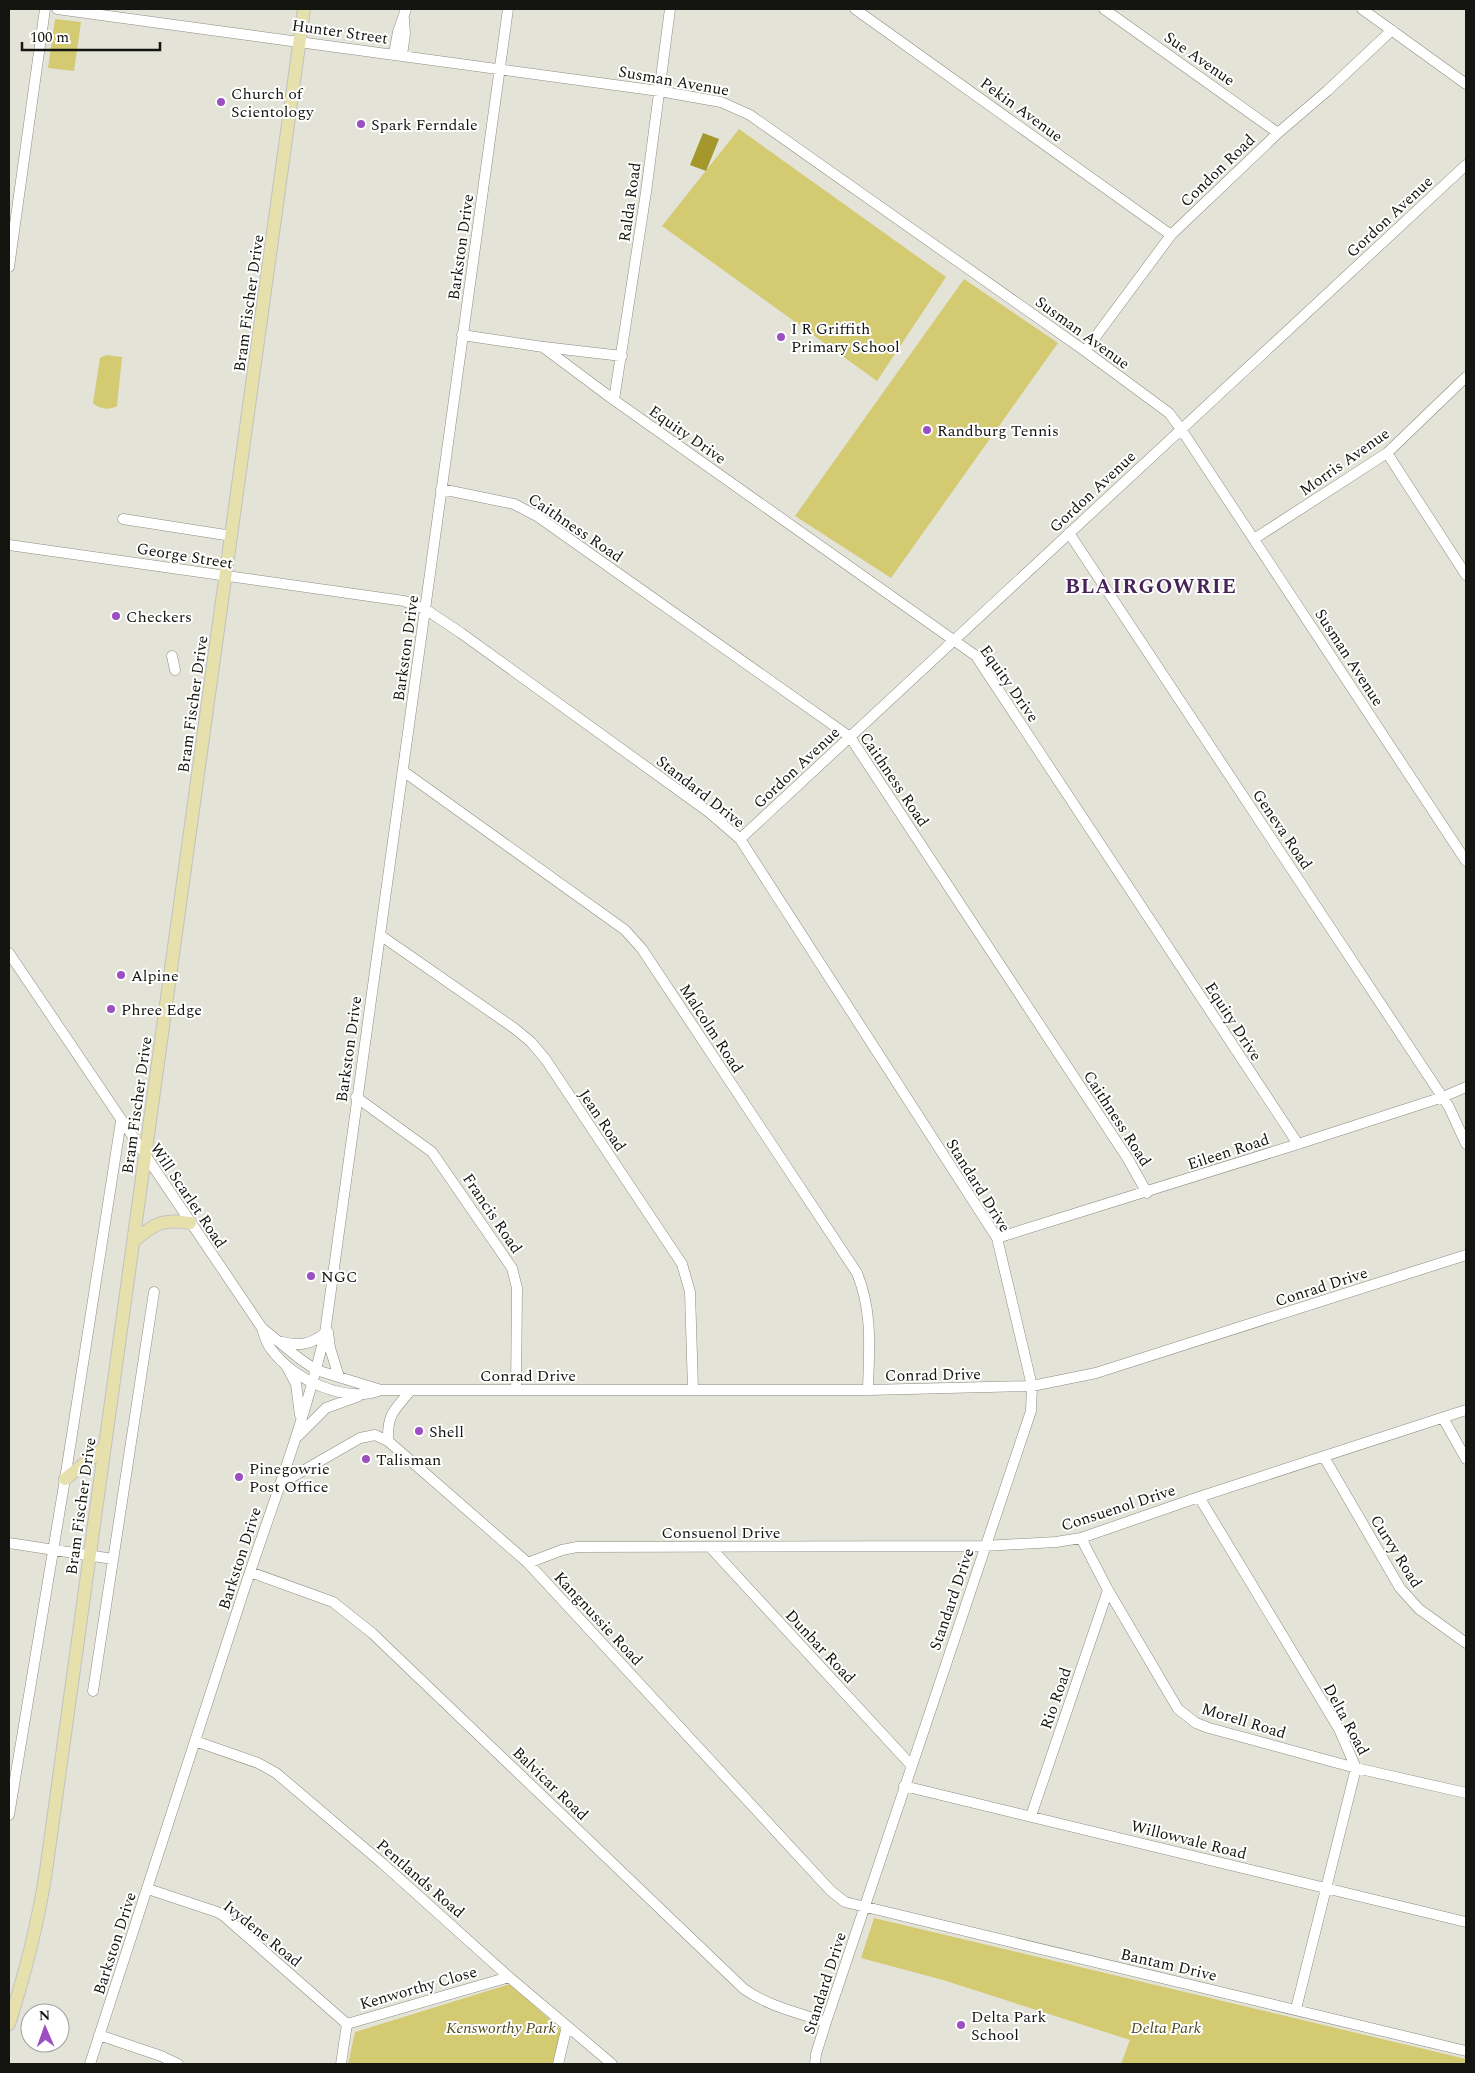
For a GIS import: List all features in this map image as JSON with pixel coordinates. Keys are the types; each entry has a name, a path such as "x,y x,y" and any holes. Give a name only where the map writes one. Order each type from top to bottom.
{"main road":[{"name":"Bram Fischer Drive","path":"9,2024 22,1983 41,1906 134,1241 144,1156 227,576 304,9"},
{"path":"134,1241 148,1229 162,1222 177,1220 190,1223"},
{"path":"65,1479 105,1447"}],"street":[{"path":"9,267 45,9"},
{"name":"Hunter Street","path":"57,9 499,68"},
{"name":"Barkston Drive","path":"90,2064 301,1421 313,1382 325,1328 508,9"},
{"name":"Ralda Road","path":"614,400 622,356 670,9"},
{"name":"Pekin Avenue","path":"855,9 1171,235"},
{"name":"Sue Avenue","path":"1104,9 1278,133"},
{"path":"1362,9 1466,84"},
{"path":"398,55 398,32 405,14"},
{"name":"Condon Road","path":"1085,352 1171,235 1278,133 1327,91 1392,30"},
{"name":"Susman Avenue","path":"499,68 721,102 750,115 1085,352 1169,414 1181,429 1466,861"},
{"name":"Gordon Avenue","path":"740,839 1466,165"},
{"name":"Equity Drive","path":"462,335 622,356"},
{"name":"Equity Drive","path":"543,347 614,400 972,652 1298,1144"},
{"name":"Morris Avenue","path":"1254,540 1387,453 1466,377"},
{"path":"1387,453 1466,575"},
{"name":"Caithness Road","path":"441,489 501,500 522,507 850,737 1128,1159 1147,1192"},
{"path":"122,519 232,536"},
{"name":"Geneva Road","path":"1069,533 1442,1098 1466,1144"},
{"name":"George Street","path":"9,545 357,594"},
{"name":"Standard Drive","path":"357,594 404,601 425,609 710,813 740,839 996,1238 1032,1386 1031,1411 911,1764 815,2059 809,2064"},
{"path":"172,656 175,670"},
{"name":"Malcolm Road","path":"403,771 625,930 642,949 857,1273 865,1293 869,1318 868,1390"},
{"name":"Jean Road","path":"380,935 514,1028 531,1042 546,1060 682,1264 690,1292 693,1389"},
{"name":"Will Scarlet Road","path":"9,953 144,1156 262,1328 269,1347 283,1362 313,1382"},
{"name":"Eileen Road","path":"996,1238 1442,1098 1466,1087"},
{"name":"Francis Road","path":"356,1097 432,1152 512,1268 517,1297 516,1390"},
{"name":"Bram Fischer Drive","path":"9,1815 54,1550 121,1121"},
{"name":"Conrad Drive","path":"313,1382 339,1391 363,1395 380,1390 868,1390 1032,1386 1096,1373 1466,1255"},
{"path":"93,1692 154,1292"},
{"name":"Will Scarlet Road","path":"262,1328 281,1342 300,1360 316,1370"},
{"path":"281,1342 294,1345 308,1344 325,1328 339,1377"},
{"path":"283,1362 296,1384 301,1421"},
{"name":"Conrad Drive","path":"316,1370 380,1390"},
{"path":"280,1484 360,1438 375,1435 388,1441 388,1428 392,1412 411,1390"},
{"path":"294,1441 326,1408 334,1403 363,1395"},
{"name":"Consuenol Drive","path":"528,1562 562,1550 577,1547 984,1546 1035,1544 1081,1538 1199,1497 1466,1410"},
{"path":"1443,1418 1466,1459"},
{"name":"Kangnussie Road","path":"388,1441 528,1562 831,1891 845,1902 865,1906"},
{"name":"Curvy Road","path":"1324,1457 1400,1588 1419,1609 1466,1643"},
{"name":"Delta Road","path":"1199,1497 1339,1729 1356,1768 1296,2009"},
{"name":"Morell Road","path":"1081,1538 1108,1590 1178,1709 1186,1715 1209,1728 1356,1768 1466,1793"},
{"path":"9,1543 113,1559"},
{"name":"Dunbar Road","path":"710,1547 911,1764"},
{"name":"Balvicar Road","path":"250,1572 324,1598 342,1608 372,1633 744,1988 758,1998 774,2005 826,2022"},
{"name":"Rio Road","path":"1031,1816 1108,1590"},
{"name":"Pentlands Road","path":"195,1741 258,1763 276,1773 382,1863 509,1977 612,2064"},
{"name":"Willowvale Road","path":"904,1786 1466,1922"},
{"name":"Ivydene Road","path":"148,1889 210,1909 224,1916 347,2024"},
{"name":"Bantam Drive","path":"865,1906 1466,2051"},
{"name":"Kenworthy Close","path":"341,2064 347,2024 509,1977"},
{"path":"558,2064 567,2026"},
{"path":"99,2035 178,2064"}],"green space":[{"path":"55,19 81,22 74,71 48,68"},
{"path":"739,129 946,277 877,381 662,226"},
{"name":"Randburg Tennis","path":"964,279 1058,343 891,578 795,516"},
{"path":"106,355 122,357 117,406 108,409 93,403 100,358"},
{"name":"Delta Park","path":"874,1918 1466,2059 1466,2064 1121,2064 1130,2040 943,1980 861,1958"},
{"name":"Kensworthy Park","path":"510,1984 565,2033 559,2064 348,2064 355,2032"}],"shaded area":[{"path":"703,133 719,139 706,171 690,165"}],"place":[{"name":"Church of Scientology","path":"221,102"},
{"name":"Spark Ferndale","path":"361,124"},
{"name":"I R Griffith Primary School","path":"781,337"},
{"name":"Randburg Tennis","path":"927,430"},
{"name":"Checkers","path":"116,616"},
{"name":"Alpine","path":"121,975"},
{"name":"Phree Edge","path":"111,1009"},
{"name":"NGC","path":"311,1276"},
{"name":"Shell","path":"419,1431"},
{"name":"Talisman","path":"366,1459"},
{"name":"Pinegowrie Post Office","path":"239,1477"},
{"name":"Delta Park School","path":"961,2025"}],"district":[{"name":"BLAIRGOWRIE","path":"1151,586"}]}
